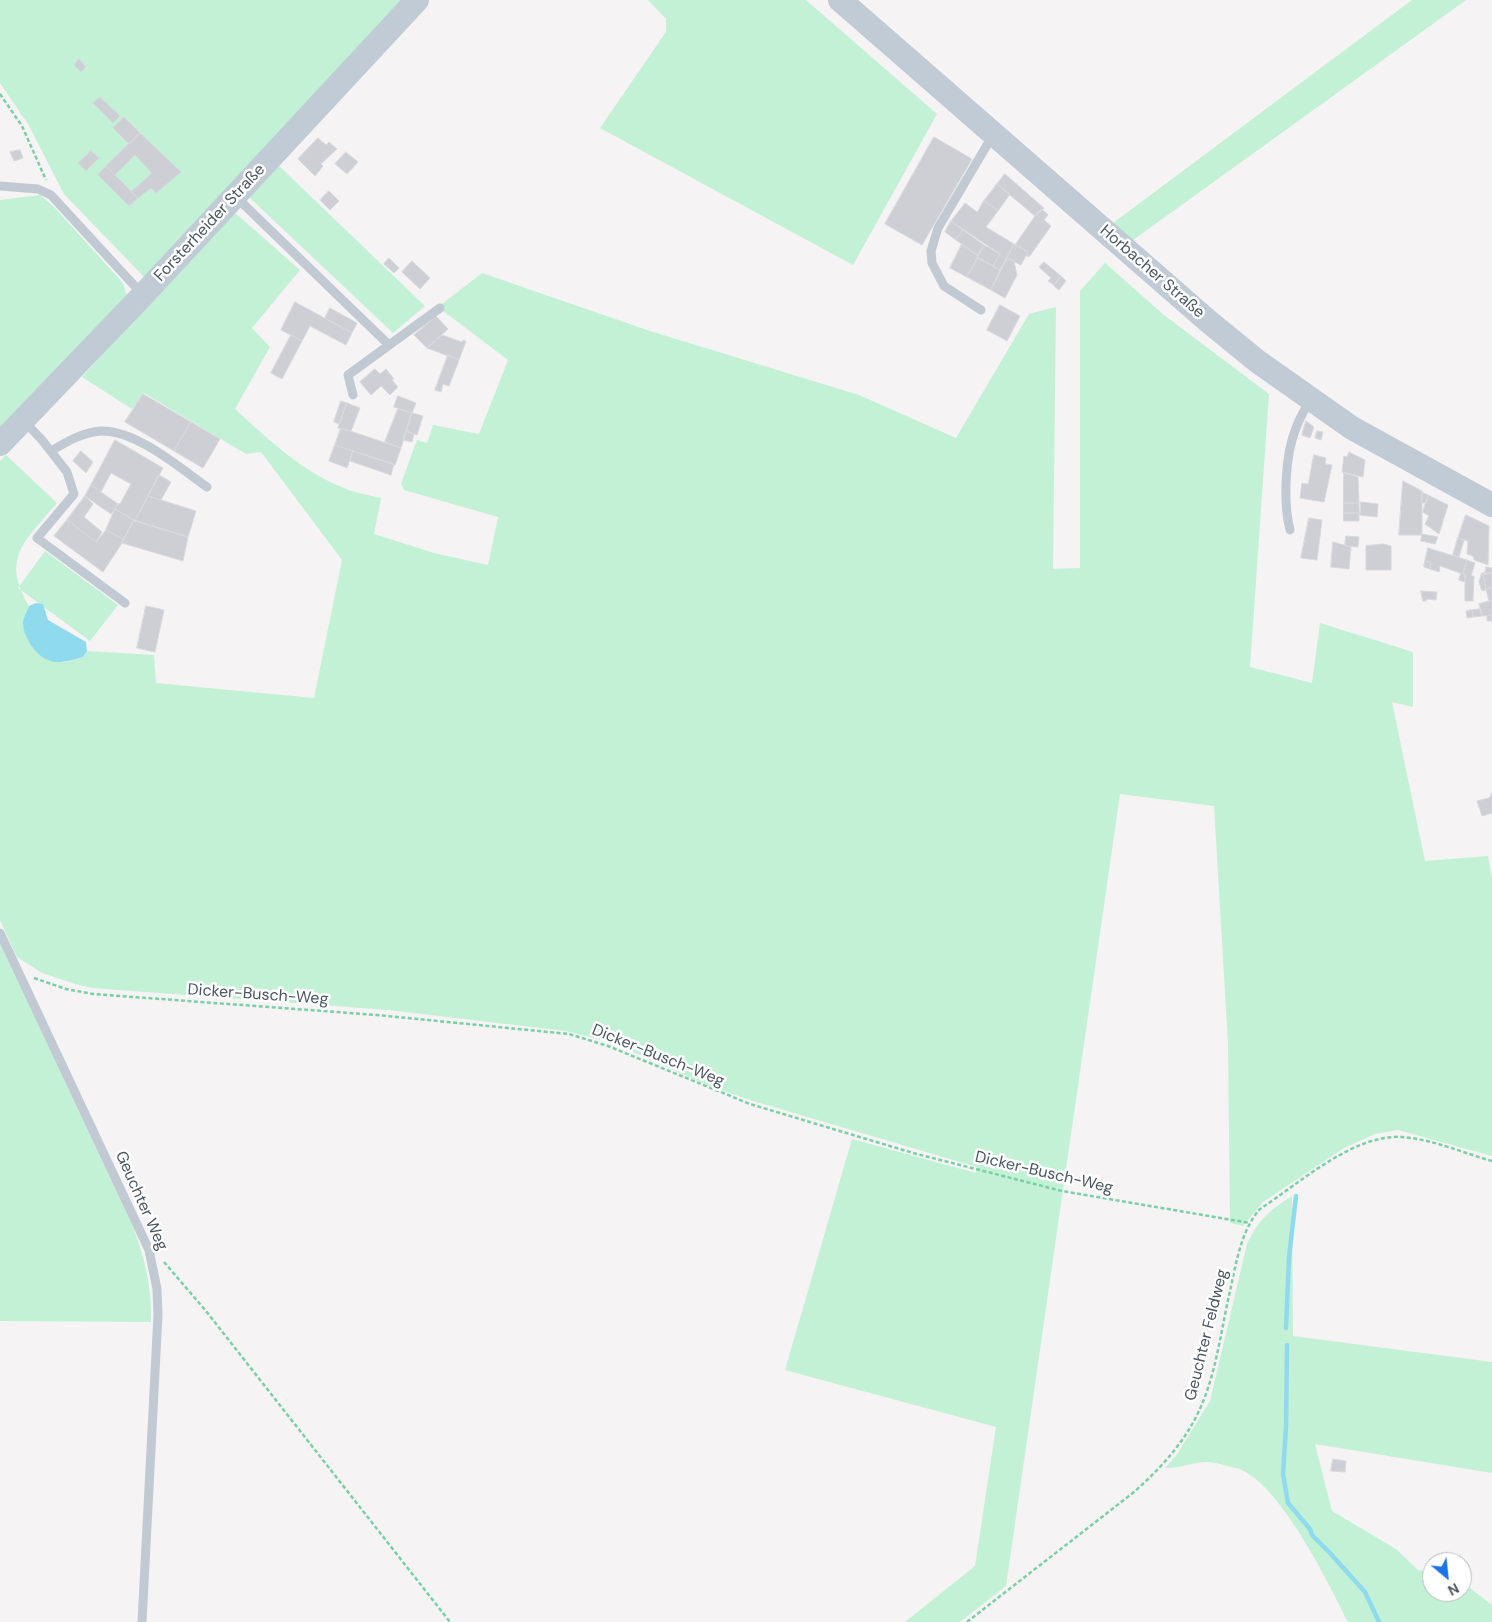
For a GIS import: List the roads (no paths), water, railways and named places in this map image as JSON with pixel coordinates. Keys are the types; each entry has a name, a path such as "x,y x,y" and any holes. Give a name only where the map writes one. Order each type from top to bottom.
{"main road":[{"name":"Forsterheider Straße","path":"0,444 143,295 417,0"},
{"name":"Horbacher Straße","path":"840,0 1208,321 1310,400 1352,428 1492,504"}],"lane":[{"path":"981,310 944,286 932,263 931,251 938,228 987,145 995,136"},
{"path":"0,186 38,190 51,195 143,295"},
{"path":"234,196 388,344"},
{"path":"353,395 348,376 388,344 440,308"},
{"path":"1290,530 1285,507 1291,446 1296,428 1310,400"},
{"path":"22,420 68,472 74,494 37,538 125,603"},
{"path":"51,451 74,438 102,431 118,434 140,441 207,487"},
{"name":"Geuchter Weg","path":"0,933 149,1250 157,1289 158,1315 142,1622"}],"water":[{"path":"36,603 43,604 48,620 86,642 87,651 83,657 65,662 56,662 38,654 30,644 23,626 29,606"}],"waterway":[{"path":"1286,1328 1289,1257 1296,1196"},
{"path":"1287,1345 1286,1427 1283,1474 1288,1503 1310,1529 1312,1535 1365,1592 1379,1622"}]}
